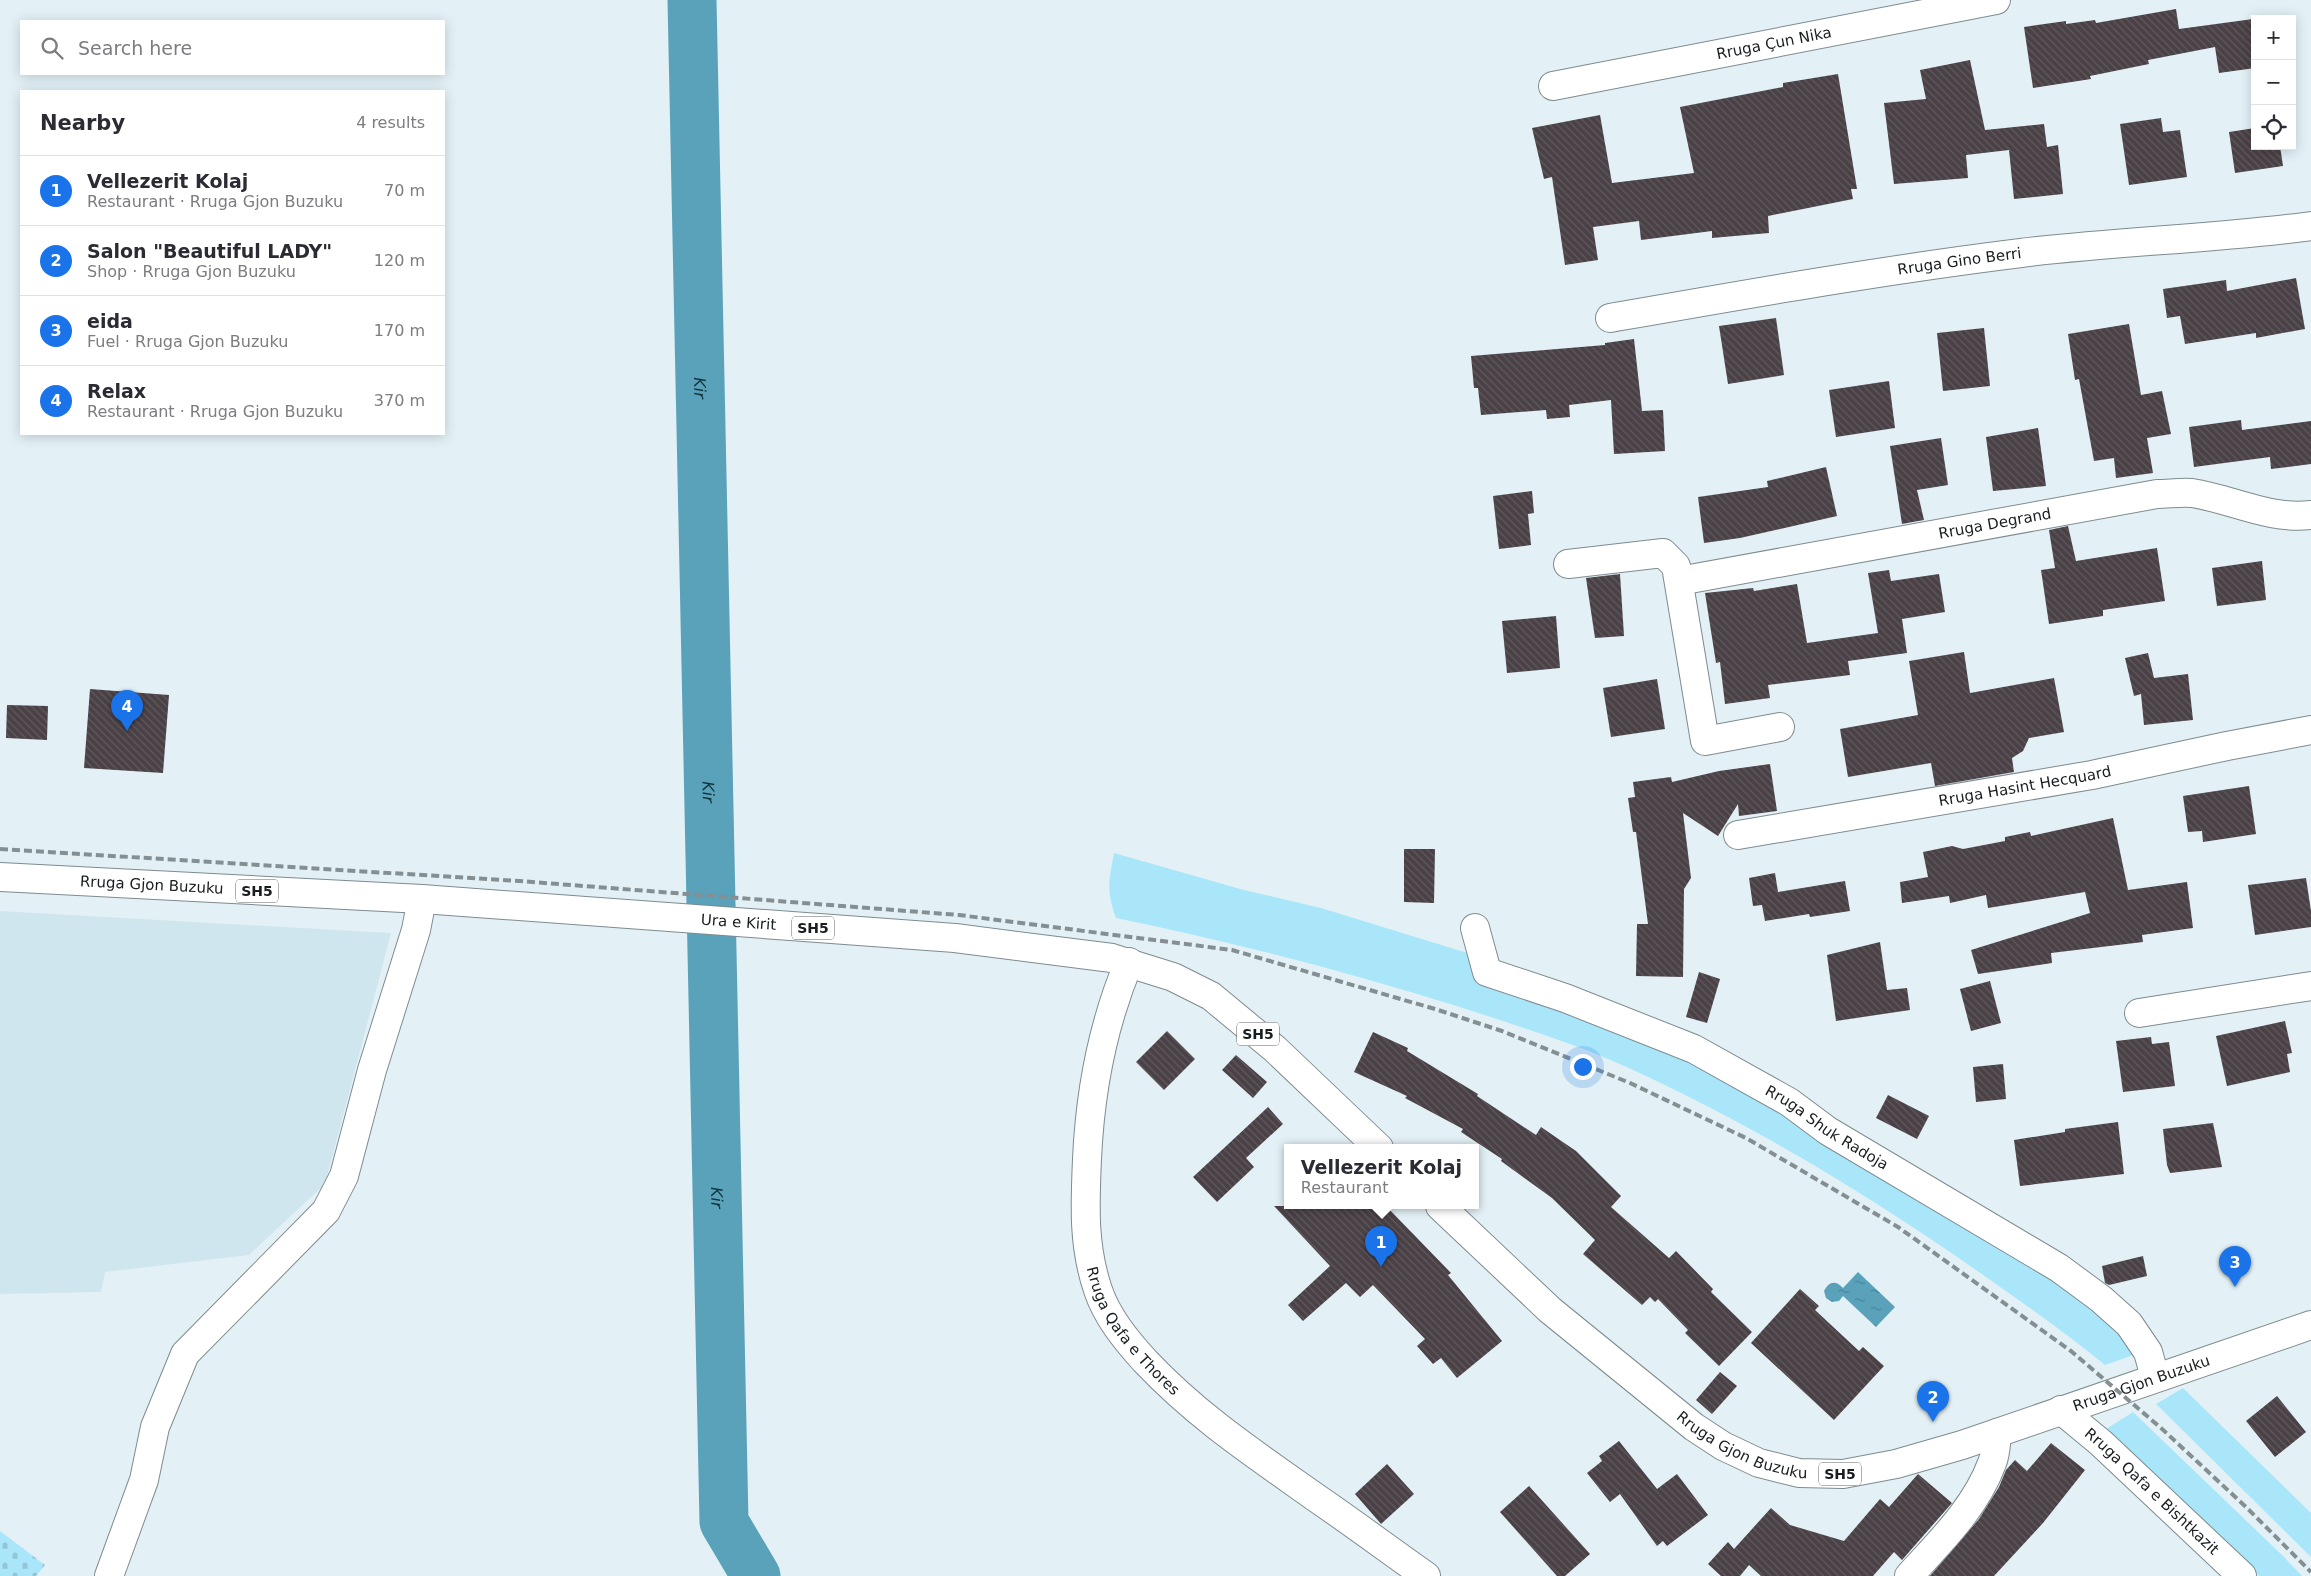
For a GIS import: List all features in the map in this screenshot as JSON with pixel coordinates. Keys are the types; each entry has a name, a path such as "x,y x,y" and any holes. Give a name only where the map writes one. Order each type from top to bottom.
{"street":[{"name":"Rruga Çun Nika","path":"1553,86 1996,0"},
{"name":"Rruga Gino Berri","path":"1610,318 1815,282 2023,252 2261,233 2311,226"},
{"name":"Rruga Degrand","path":"1679,581 2157,494 2191,493 2273,514 2311,515"},
{"path":"1568,564 1663,553 1676,566 1705,741 1780,727"},
{"name":"Rruga Hasint Hecquard","path":"1738,835 2092,775 2311,730"},
{"name":"Rruga Gjon Buzuku","path":"0,877 422,899 514,906"},
{"path":"109,1576 144,1480 155,1428 185,1354 326,1211 344,1176 372,1070 416,930 422,899"},
{"name":"Ura e Kirit","path":"514,906 955,938 1121,960"},
{"name":"Rruga Shuk Radoja","path":"1474,928 1487,972 1565,998 1694,1049 1789,1102 1828,1131 2059,1268 2101,1299 2129,1324 2148,1352 2155,1377"},
{"name":"SH5","path":"1121,960 1173,977 1211,996 1275,1049 1375,1144"},
{"name":"Rruga Qafa e Thores","path":"1121,960 1116,992 1097,1073 1088,1138 1085,1204 1088,1256 1098,1292 1111,1318 1127,1341 1193,1407 1255,1456 1426,1576"},
{"path":"2139,1013 2311,986"},
{"name":"Rruga Gjon Buzuku","path":"1443,1209 1550,1310 1694,1427 1723,1446 1759,1463 1799,1473 1843,1474 1896,1464 1997,1433 2155,1377 2311,1325"},
{"name":"Rruga Qafa e Bishtkazit","path":"2061,1410 2101,1443 2242,1576"},
{"path":"1909,1576 1934,1549 1978,1493 1993,1462 1997,1433"}],"shaded area":[{"path":"0,911 391,933 325,1184 249,1255 105,1272 101,1292 0,1294"}],"green space":[{"path":"1114,853 1244,890 1321,908 1474,955 1533,997 1705,1066 2102,1308 2139,1353 2105,1365 2058,1328 1976,1270 1855,1190 1773,1141 1688,1096 1622,1065 1532,1031 1377,982 1290,958 1116,918 1109,885"},
{"path":"2183,1388 2311,1513 2311,1557 2156,1404"},
{"path":"2133,1412 2302,1576 2259,1576 2106,1429"},
{"path":"0,1531 45,1565 36,1576 0,1576"}],"water":[{"path":"1858,1272 1895,1307 1876,1327 1843,1296 1839,1301 1832,1302 1826,1298 1824,1291 1828,1285 1835,1283 1843,1288"}],"building":[{"path":"2176,9 2179,29 2251,19 2251,69 2219,73 2215,47 2148,60 2149,64 2090,76 2091,79 2033,88 2024,27 2066,21 2066,24 2095,20 2096,23"},
{"path":"1970,60 1985,130 2044,124 2047,147 2058,145 2063,194 2014,199 2009,150 1966,155 1968,178 1894,184 1884,103 1926,99 1920,70"},
{"path":"1838,74 1857,189 1851,189 1853,199 1768,216 1769,233 1712,238 1712,231 1641,240 1639,221 1593,227 1598,260 1565,265 1552,177 1544,179 1532,128 1600,115 1612,183 1694,173 1680,107 1783,87 1783,83"},
{"path":"2161,118 2163,132 2180,130 2187,177 2129,185 2120,124"},
{"path":"2251,129 2251,150 2281,150 2283,166 2235,173 2229,132"},
{"path":"2296,278 2305,329 2256,338 2256,333 2185,344 2180,316 2167,318 2163,289 2226,280 2227,291"},
{"path":"1776,318 1784,375 1728,384 1719,326"},
{"path":"2129,324 2141,395 2162,391 2171,434 2147,438 2153,473 2116,478 2114,458 2094,461 2079,379 2075,380 2068,334"},
{"path":"1984,328 1990,386 1943,391 1937,333"},
{"path":"1634,339 1642,411 1663,410 1665,451 1614,454 1611,400 1569,405 1570,417 1547,419 1546,410 1481,415 1478,388 1474,388 1471,356 1605,345 1605,343"},
{"path":"1889,381 1895,428 1836,437 1829,390"},
{"path":"2241,420 2242,430 2311,421 2311,464 2271,469 2270,457 2194,467 2189,427"},
{"path":"2038,428 2046,486 1993,491 1986,437"},
{"path":"1941,438 1948,485 1917,490 1924,520 1902,524 1890,446"},
{"path":"1826,467 1837,516 1740,538 1704,543 1698,497 1768,487 1767,481"},
{"path":"1532,491 1534,513 1528,514 1531,545 1499,549 1493,496"},
{"path":"2068,526 2076,561 2157,548 2165,601 2103,610 2103,616 2049,624 2041,570 2055,568 2049,530"},
{"path":"2262,561 2266,600 2217,606 2212,568"},
{"path":"1889,570 1891,581 1939,574 1945,612 1902,619 1907,653 1848,661 1850,675 1768,685 1770,698 1725,704 1720,662 1716,663 1705,593 1753,588 1754,591 1797,584 1807,643 1878,633 1868,573"},
{"path":"1620,574 1624,636 1595,638 1586,578"},
{"path":"1556,616 1560,668 1507,673 1502,621"},
{"path":"1964,652 1970,693 2054,678 2064,732 2029,738 2023,751 2012,758 2014,772 1935,786 1931,763 1848,777 1840,729 1918,715 1909,661"},
{"path":"2148,653 2154,678 2188,674 2193,720 2144,725 2141,694 2134,696 2125,658"},
{"path":"1657,679 1665,729 1611,737 1603,688"},
{"path":"90,689 169,695 163,773 84,768"},
{"path":"7,705 48,706 47,740 6,738"},
{"path":"1770,764 1777,811 1739,816 1738,804 1718,836 1683,813 1691,878 1684,889 1683,977 1636,976 1637,924 1648,924 1636,832 1633,832 1628,798 1635,797 1633,782 1671,777 1672,782 1719,771"},
{"path":"2249,786 2256,834 2203,842 2202,831 2188,832 2183,796"},
{"path":"2113,818 2128,890 2187,882 2193,928 2142,935 2143,942 2051,953 2052,963 1978,974 1971,950 2090,913 2085,892 1988,908 1986,895 1950,903 1949,896 1902,903 1900,882 1928,877 1923,852 1952,846 1963,849 2005,841 2005,837 2030,832 2031,836"},
{"path":"1404,849 1435,849 1434,903 1404,902"},
{"path":"1775,873 1778,892 1845,881 1850,911 1810,917 1809,914 1765,921 1762,905 1753,906 1749,878"},
{"path":"2306,878 2311,911 2311,927 2255,935 2248,885"},
{"path":"1880,942 1887,990 1907,988 1910,1010 1836,1021 1827,955"},
{"path":"1699,972 1720,979 1707,1023 1686,1017"},
{"path":"1990,981 2001,1023 1971,1031 1960,989"},
{"path":"2285,1021 2292,1053 2287,1054 2290,1072 2227,1086 2216,1036"},
{"path":"1167,1031 1195,1059 1164,1090 1136,1062"},
{"path":"1373,1032 1408,1048 1407,1051 1478,1094 1477,1096 1536,1135 1541,1127 1576,1151 1621,1196 1611,1207 1669,1258 1676,1251 1713,1289 1711,1292 1752,1332 1719,1366 1685,1333 1688,1330 1658,1299 1655,1302 1650,1297 1642,1305 1583,1254 1595,1240 1552,1198 1501,1161 1502,1159 1461,1132 1463,1129 1405,1098 1407,1096 1354,1072"},
{"path":"2151,1037 2152,1044 2169,1042 2175,1086 2123,1092 2116,1041"},
{"path":"1236,1055 1267,1082 1253,1098 1222,1070"},
{"path":"2003,1064 2006,1099 1976,1102 1973,1067"},
{"path":"1888,1095 1929,1116 1917,1139 1876,1118"},
{"path":"1268,1107 1283,1124 1246,1158 1254,1167 1217,1202 1193,1177"},
{"path":"2118,1122 2124,1174 2020,1186 2014,1140 2065,1132 2065,1129"},
{"path":"2213,1123 2222,1167 2170,1173 2167,1165 2163,1129"},
{"path":"1274,1206 1284,1206 1284,1209 1389,1209 1451,1273 1448,1275 1502,1341 1457,1378 1441,1358 1433,1364 1417,1346 1425,1339 1373,1285 1360,1297 1346,1283 1303,1321 1288,1305 1330,1266"},
{"path":"2143,1256 2147,1276 2109,1285 2105,1283 2102,1266"},
{"path":"1800,1289 1819,1306 1815,1310 1859,1351 1863,1347 1884,1366 1834,1420 1751,1343"},
{"path":"1720,1372 1737,1386 1712,1414 1696,1400"},
{"path":"2277,1396 2306,1432 2275,1457 2246,1421"},
{"path":"1619,1441 1657,1489 1677,1474 1708,1515 1667,1546 1663,1541 1657,1546 1620,1494 1610,1502 1587,1473 1602,1461 1599,1456"},
{"path":"2051,1443 2085,1470 2043,1523 1994,1576 1930,1576 1979,1519 1999,1487 2006,1470 2015,1460 2027,1471"},
{"path":"1387,1464 1414,1494 1381,1524 1355,1494"},
{"path":"1918,1474 1952,1503 1902,1560 1894,1552 1873,1576 1761,1576 1749,1565 1740,1576 1721,1576 1708,1564 1728,1542 1734,1549 1771,1508 1790,1525 1844,1541 1880,1499 1889,1507"},
{"path":"1529,1486 1590,1554 1565,1576 1557,1576 1500,1512"}],"waterway":[{"name":"Kir","path":"692,0 724,1522 756,1576"}],"railway":[{"path":"0,849 519,881 959,915 1232,950 1435,1009 1502,1031 1630,1083 1746,1138 1898,1227 2071,1351 2161,1428 2246,1507 2311,1572"}],"place":[{"name":"Relax","path":"127,731"},
{"name":"Vellezerit Kolaj","path":"1381,1267"},
{"name":"eida","path":"2235,1287"},
{"name":"Salon \"Beautiful LADY\"","path":"1933,1422"}]}
